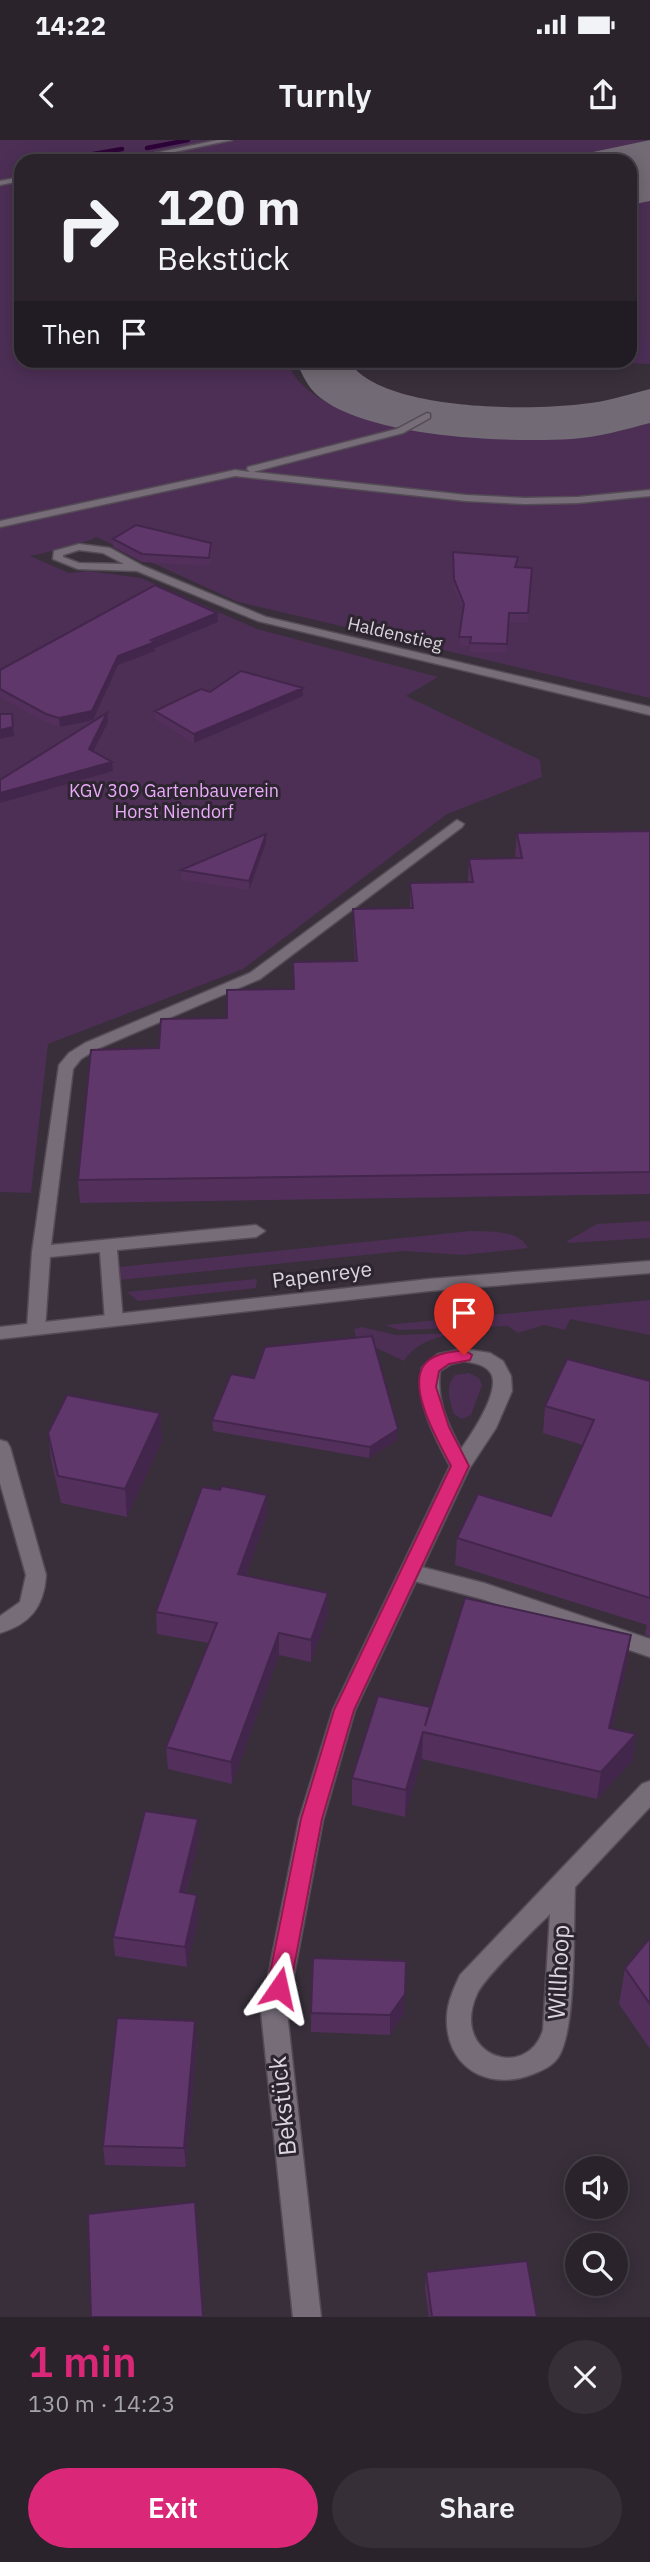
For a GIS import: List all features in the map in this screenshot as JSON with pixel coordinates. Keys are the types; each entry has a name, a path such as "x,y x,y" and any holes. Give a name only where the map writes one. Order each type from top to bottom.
{"street":[{"path":"156,154 229,140"},
{"path":"0,524 235,473 400,431 427,416"},
{"path":"235,473 466,498 525,501 650,493"},
{"name":"Haldenstieg","path":"139,568 78,566 58,559 58,554 79,547 106,550 139,568 262,619 650,711"},
{"path":"36,1329 41,1252 65,1068 75,1056 102,1041 255,976 457,824"},
{"path":"41,1252 256,1231"},
{"path":"108,1245 114,1321"},
{"name":"Papenreye","path":"0,1333 442,1284 650,1267"},
{"name":"Bekstück","path":"307,2317 274,2012 311,1819 344,1710 460,1466 486,1428 502,1391 502,1377 496,1366 483,1358 464,1355 445,1359 431,1368 427,1387 440,1427 460,1466"},
{"path":"0,1447 36,1575 30,1606 18,1619 0,1625"},
{"path":"410,1572 484,1591 650,1648"},
{"name":"Willhoop","path":"563,1886 556,2030 548,2051 531,2064 510,2069 491,2067 464,2048 459,2033 460,2001 469,1983 650,1791"}],"green space":[{"name":"KGV 309 Gartenbauverein Horst Niendorf","path":"0,140 650,140 650,145 609,154 14,154 14,368 292,368 301,384 327,402 361,416 401,426 482,436 571,435 650,422 650,698 238,602 96,537 30,556 69,573 89,571 141,578 257,629 438,677 406,696 540,760 542,777 447,814 243,969 48,1044 31,1193 0,1192"},
{"path":"650,193 650,364 637,364 637,196"},
{"path":"650,1221 650,1238 567,1241 597,1224"},
{"path":"471,1231 518,1237 528,1248 463,1255 404,1251 120,1280 119,1267"},
{"path":"257,1279 256,1288 138,1301 127,1292"},
{"path":"650,1300 650,1335 570,1319 565,1330 544,1325 518,1333 508,1326 399,1330 385,1325"},
{"path":"362,1327 396,1335 460,1333 428,1341 409,1354 404,1361 372,1346 359,1348 354,1329"},
{"path":"469,1373 479,1378 482,1385 471,1415 462,1419 454,1414 449,1389 455,1375"}],"building":[{"path":"136,525 211,543 209,558 142,554 113,539"},
{"path":"453,552 518,557 515,567 532,568 528,613 509,613 507,644 470,643 471,637 459,637 464,604 454,579"},
{"path":"155,585 217,613 118,656 92,711 59,718 46,714 0,689 0,670"},
{"path":"241,671 303,688 194,734 155,711 201,689 210,692"},
{"path":"107,713 89,749 112,762 0,793 0,780"},
{"path":"0,714 12,714 13,727 0,730"},
{"path":"650,831 650,1172 78,1180 91,1050 159,1048 161,1019 227,1018 227,990 294,989 293,962 357,961 353,909 413,908 410,883 473,882 469,859 522,858 517,833"},
{"path":"266,834 249,881 181,870"},
{"path":"372,1336 398,1429 370,1447 212,1420 231,1374 254,1378 265,1347"},
{"path":"567,1359 650,1381 650,1598 457,1538 478,1494 551,1516 594,1420 545,1406"},
{"path":"67,1395 160,1413 125,1489 58,1476 48,1433"},
{"path":"222,1486 267,1495 238,1574 328,1593 311,1640 279,1633 231,1762 166,1747 217,1623 156,1612 202,1487 220,1490"},
{"path":"465,1598 631,1635 609,1728 636,1734 601,1772 423,1732 406,1790 352,1778 378,1696 430,1707 425,1726"},
{"path":"145,1811 198,1819 180,1892 197,1895 185,1947 113,1937"},
{"path":"650,1938 650,2004 625,1968"},
{"path":"313,1958 406,1961 405,1994 390,2015 311,2013"},
{"path":"117,2018 195,2021 184,2148 103,2146"},
{"path":"195,2202 203,2317 91,2317 88,2214"},
{"path":"527,2261 537,2317 432,2317 426,2272"}],"waterway":[{"path":"147,148 188,140"},
{"path":"94,154 122,149"}],"taxiway":[{"path":"326,368 333,381 359,398 432,417 513,423 572,422 602,418 650,406"}],"runway":[{"path":"637,173 650,170"}],"route":[{"path":"279,1988 311,1819 344,1710 460,1466 440,1427 427,1387 431,1368 445,1359 464,1355"}]}
